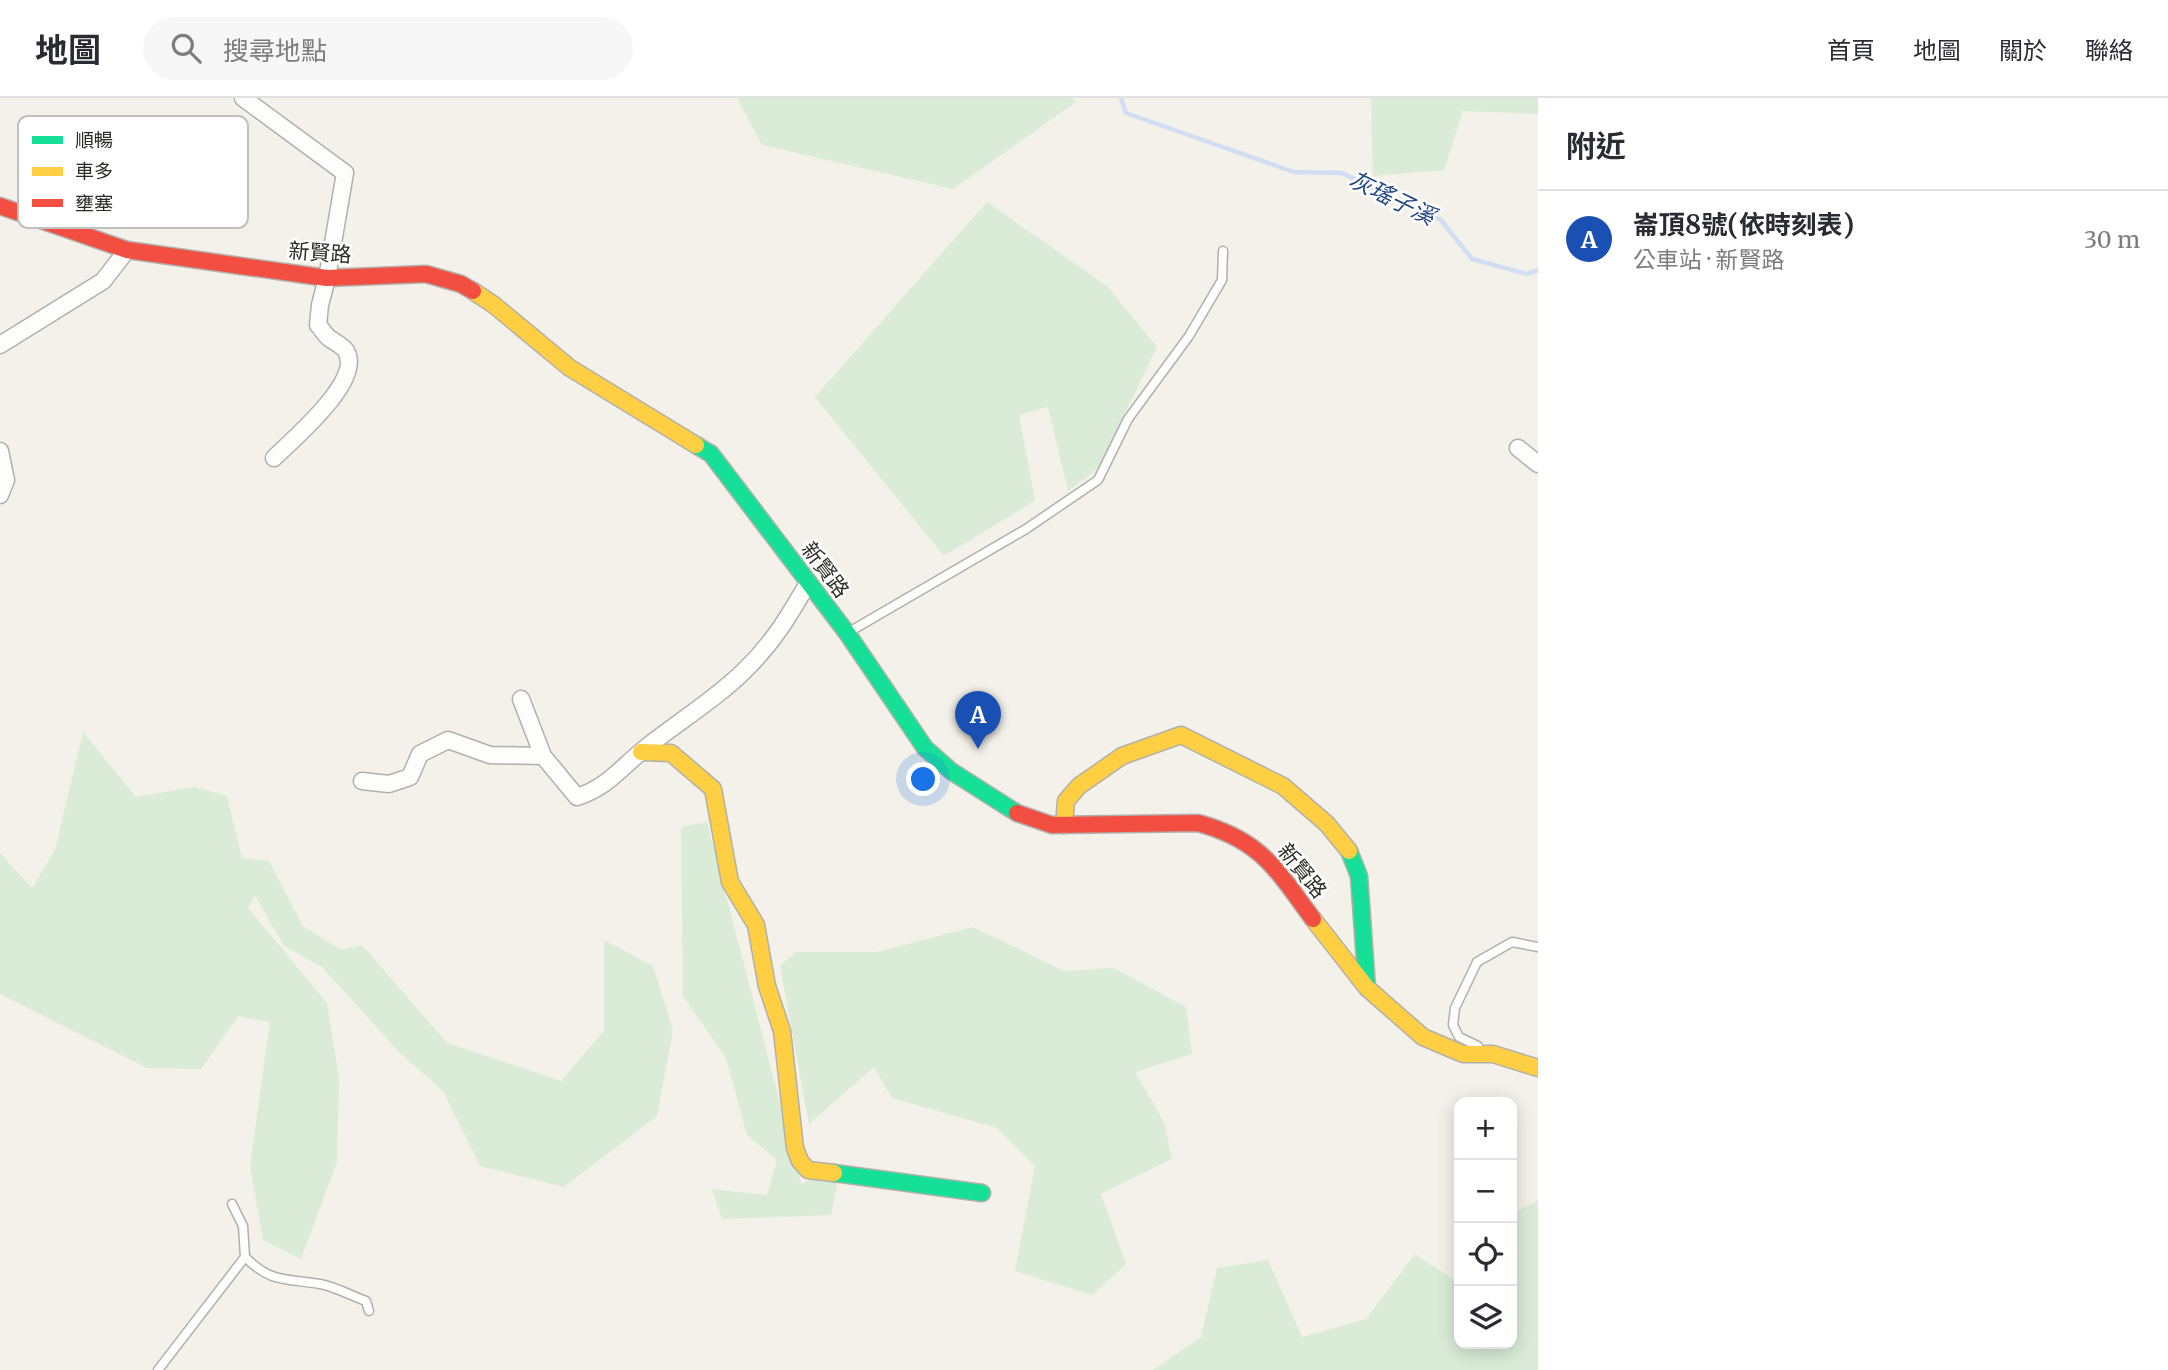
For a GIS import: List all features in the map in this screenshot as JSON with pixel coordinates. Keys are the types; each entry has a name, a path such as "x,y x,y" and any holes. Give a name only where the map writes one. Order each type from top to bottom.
{"street":[{"path":"243,98 345,173 318,325 327,337 346,351 350,363 348,373 341,388 274,458"},
{"name":"新賢路","path":"0,206 18,212"},
{"name":"新賢路","path":"64,228 127,250 327,278 426,274 461,284 494,305 570,368 712,454 847,634 925,748 977,790 1026,818 1052,825 1198,823 1238,837 1255,847 1272,863 1367,988 1423,1037 1463,1054 1493,1054 1538,1068"},
{"path":"0,345 103,281 127,250"},
{"path":"1518,448 1538,464"},
{"path":"0,451 6,480 0,495"},
{"path":"521,699 544,756 577,797 589,793 620,774 641,752 744,671 782,629 808,583"},
{"path":"1064,825 1066,801 1079,786 1122,756 1181,735 1283,786 1327,824 1351,853 1360,876 1367,988"},
{"path":"362,781 389,784 410,777 420,754 448,740 490,755 544,756"},
{"path":"641,752 671,753 713,789 730,882 756,925 767,986 782,1031 795,1148 800,1161 808,1170 982,1193"}],"lane":[{"path":"847,634 1026,528 1098,480 1128,419 1189,336 1222,280 1223,251"},
{"path":"1493,1054 1459,1037 1453,1025 1455,1008 1467,979 1477,962 1512,943 1538,947"},
{"path":"158,1370 245,1257 243,1226 232,1203"},
{"path":"245,1257 256,1268 278,1280 323,1284 366,1301 369,1311"}],"green space":[{"path":"737,98 1071,98 1076,102 953,189 762,145"},
{"path":"1371,98 1538,98 1538,114 1463,111 1444,170 1373,176"},
{"path":"987,202 1107,286 1157,347 1098,469 1068,491 1048,407 1019,415 1035,501 944,556 815,397"},
{"path":"83,732 136,797 195,787 227,796 242,858 269,861 303,926 341,950 362,945 447,1043 561,1081 604,1031 604,940 653,966 673,1030 657,1116 564,1187 480,1166 443,1091 400,1053 322,967 284,946 255,895 248,908 327,1003 339,1078 337,1162 301,1259 263,1240 250,1166 270,1022 238,1016 201,1069 147,1068 0,994 0,853 32,888 55,850"},
{"path":"707,822 801,1184 841,1166 831,1215 722,1219 712,1189 767,1195 777,1160 747,1135 726,1058 683,996 681,827"},
{"path":"973,927 1064,971 1114,968 1186,1007 1192,1054 1135,1072 1164,1122 1172,1159 1101,1194 1126,1264 1092,1295 1015,1271 1035,1166 997,1128 892,1098 874,1067 809,1124 780,966 796,952 877,952"},
{"path":"1538,1200 1538,1370 1153,1370 1201,1337 1217,1268 1268,1260 1302,1337 1366,1319 1415,1254 1454,1280 1454,1349 1517,1349 1517,1211"}],"waterway":[{"name":"灰瑤子溪","path":"1121,98 1126,113 1294,172 1342,173 1441,220 1472,259 1527,274 1538,270"}],"traffic: fast":[{"path":"696,445 711,454 847,633 925,748 951,771 1017,813"},
{"path":"1349,851 1359,876 1367,988"},
{"path":"834,1173 982,1193"}],"traffic: slow":[{"path":"473,291 570,368 696,445"},
{"path":"1064,825 1066,801 1079,786 1122,756 1181,735 1283,786 1327,824 1349,851"},
{"path":"641,752 671,753 713,789 730,882 756,925 767,986 782,1031 795,1148 800,1161 808,1170 834,1173"},
{"path":"1313,919 1367,988 1423,1037 1463,1054 1493,1054 1538,1068"}],"traffic: jam":[{"path":"0,206 18,212"},
{"path":"64,228 127,250 327,278 426,274 461,284 473,291"},
{"path":"1017,813 1052,825 1198,823 1220,830 1237,838 1265,859 1313,919"}],"place":[{"name":"崙頂8號(依時刻表)","path":"978,749"}]}
